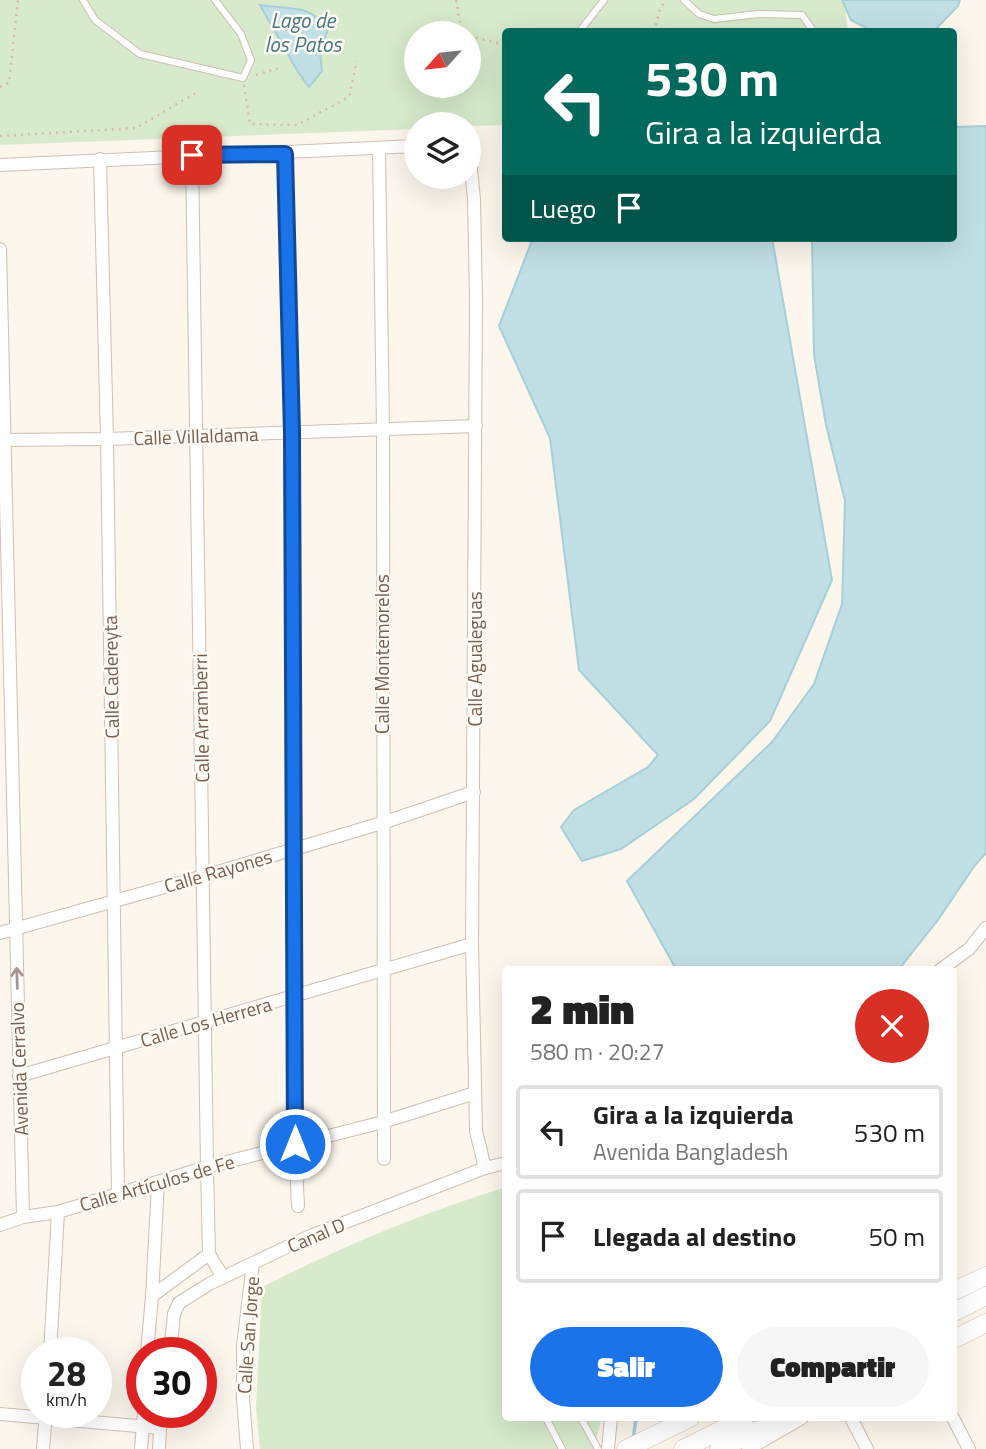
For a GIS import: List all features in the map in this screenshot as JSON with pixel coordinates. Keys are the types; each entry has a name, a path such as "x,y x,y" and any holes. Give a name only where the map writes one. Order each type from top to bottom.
{"main road":[{"path":"957,1290 986,1276"},
{"path":"957,1310 986,1296"},
{"path":"957,1338 986,1323"},
{"path":"626,1449 660,1427 680,1421"},
{"path":"683,1449 739,1421"},
{"path":"719,1449 778,1421"}],"street":[{"path":"0,165 404,147"},
{"name":"Calle Montemorelos","path":"379,148 383,430 384,1159"},
{"path":"285,154 292,433 295,1144 298,1206"},
{"name":"Calle Arramberri","path":"192,155 209,1254"},
{"name":"Calle Cadereyta","path":"100,159 107,439 118,1195"},
{"name":"Calle Agualeguas","path":"471,189 475,244 476,426 472,944 476,1130 485,1168"},
{"name":"Avenida Cerralvo","path":"0,249 2,440 23,1217"},
{"name":"Calle Villaldama","path":"2,440 197,437 476,426"},
{"name":"Calle Rayones","path":"0,933 204,876 382,823 474,792"},
{"path":"946,966 969,949 986,928"},
{"name":"Calle Los Herrera","path":"19,1076 472,944"},
{"name":"Calle Artículos de Fe","path":"0,1225 23,1217 58,1212 207,1167 383,1122 475,1093"},
{"name":"Canal D","path":"172,1337 174,1314 179,1303 223,1277 310,1236 485,1168 502,1164"},
{"path":"148,1337 158,1183"},
{"path":"51,1337 58,1212"},
{"path":"152,1296 209,1254 223,1277"},
{"name":"Calle San Jorge","path":"247,1449 243,1346 253,1263"},
{"path":"0,1414 21,1414"},
{"path":"608,1449 611,1421"},
{"path":"750,1449 797,1421"},
{"path":"853,1421 867,1449"},
{"path":"955,1421 969,1449"},
{"path":"43,1449 45,1428"},
{"path":"141,1449 143,1428"},
{"path":"159,1449 160,1428"}],"lane":[{"path":"83,0 95,20 139,54 243,78 251,60 241,34 215,0"},
{"path":"582,28 604,0"},
{"path":"684,0 699,14 714,19 758,14 803,15 811,28"},
{"path":"548,1421 562,1449"},
{"path":"583,1421 598,1449"}],"path":[{"path":"0,87 9,83 18,0"},
{"path":"456,0 460,21"},
{"path":"655,28 660,9 666,0"},
{"path":"481,40 502,44"},
{"path":"282,67 243,78 250,124 297,125 349,97 357,61"},
{"path":"0,136 136,128 196,93"}],"green space":[{"path":"0,0 844,0 848,28 502,28 502,125 481,126 481,112 404,112 404,129 0,145"},
{"path":"502,1188 502,1421 601,1421 593,1449 260,1449 256,1408 262,1287 322,1258 444,1208"}],"water":[{"path":"842,0 960,0 958,6 937,28 866,28 851,20"},
{"name":"Lago de los Patos","path":"260,5 306,11 328,29 320,52 322,71 309,87 298,72"},
{"path":"986,126 986,853 901,966 674,966 627,881 772,742 814,684 842,604 845,501 826,425 814,355 812,242 957,242 957,127"},
{"path":"531,242 773,242 832,580 770,721 694,799 621,849 582,861 561,827 574,810 648,767 658,755 579,670 550,438 499,326"}],"waterway":[{"path":"633,1440 636,1421"}],"route":[{"path":"192,155 285,154 292,433 295,1144"}]}
